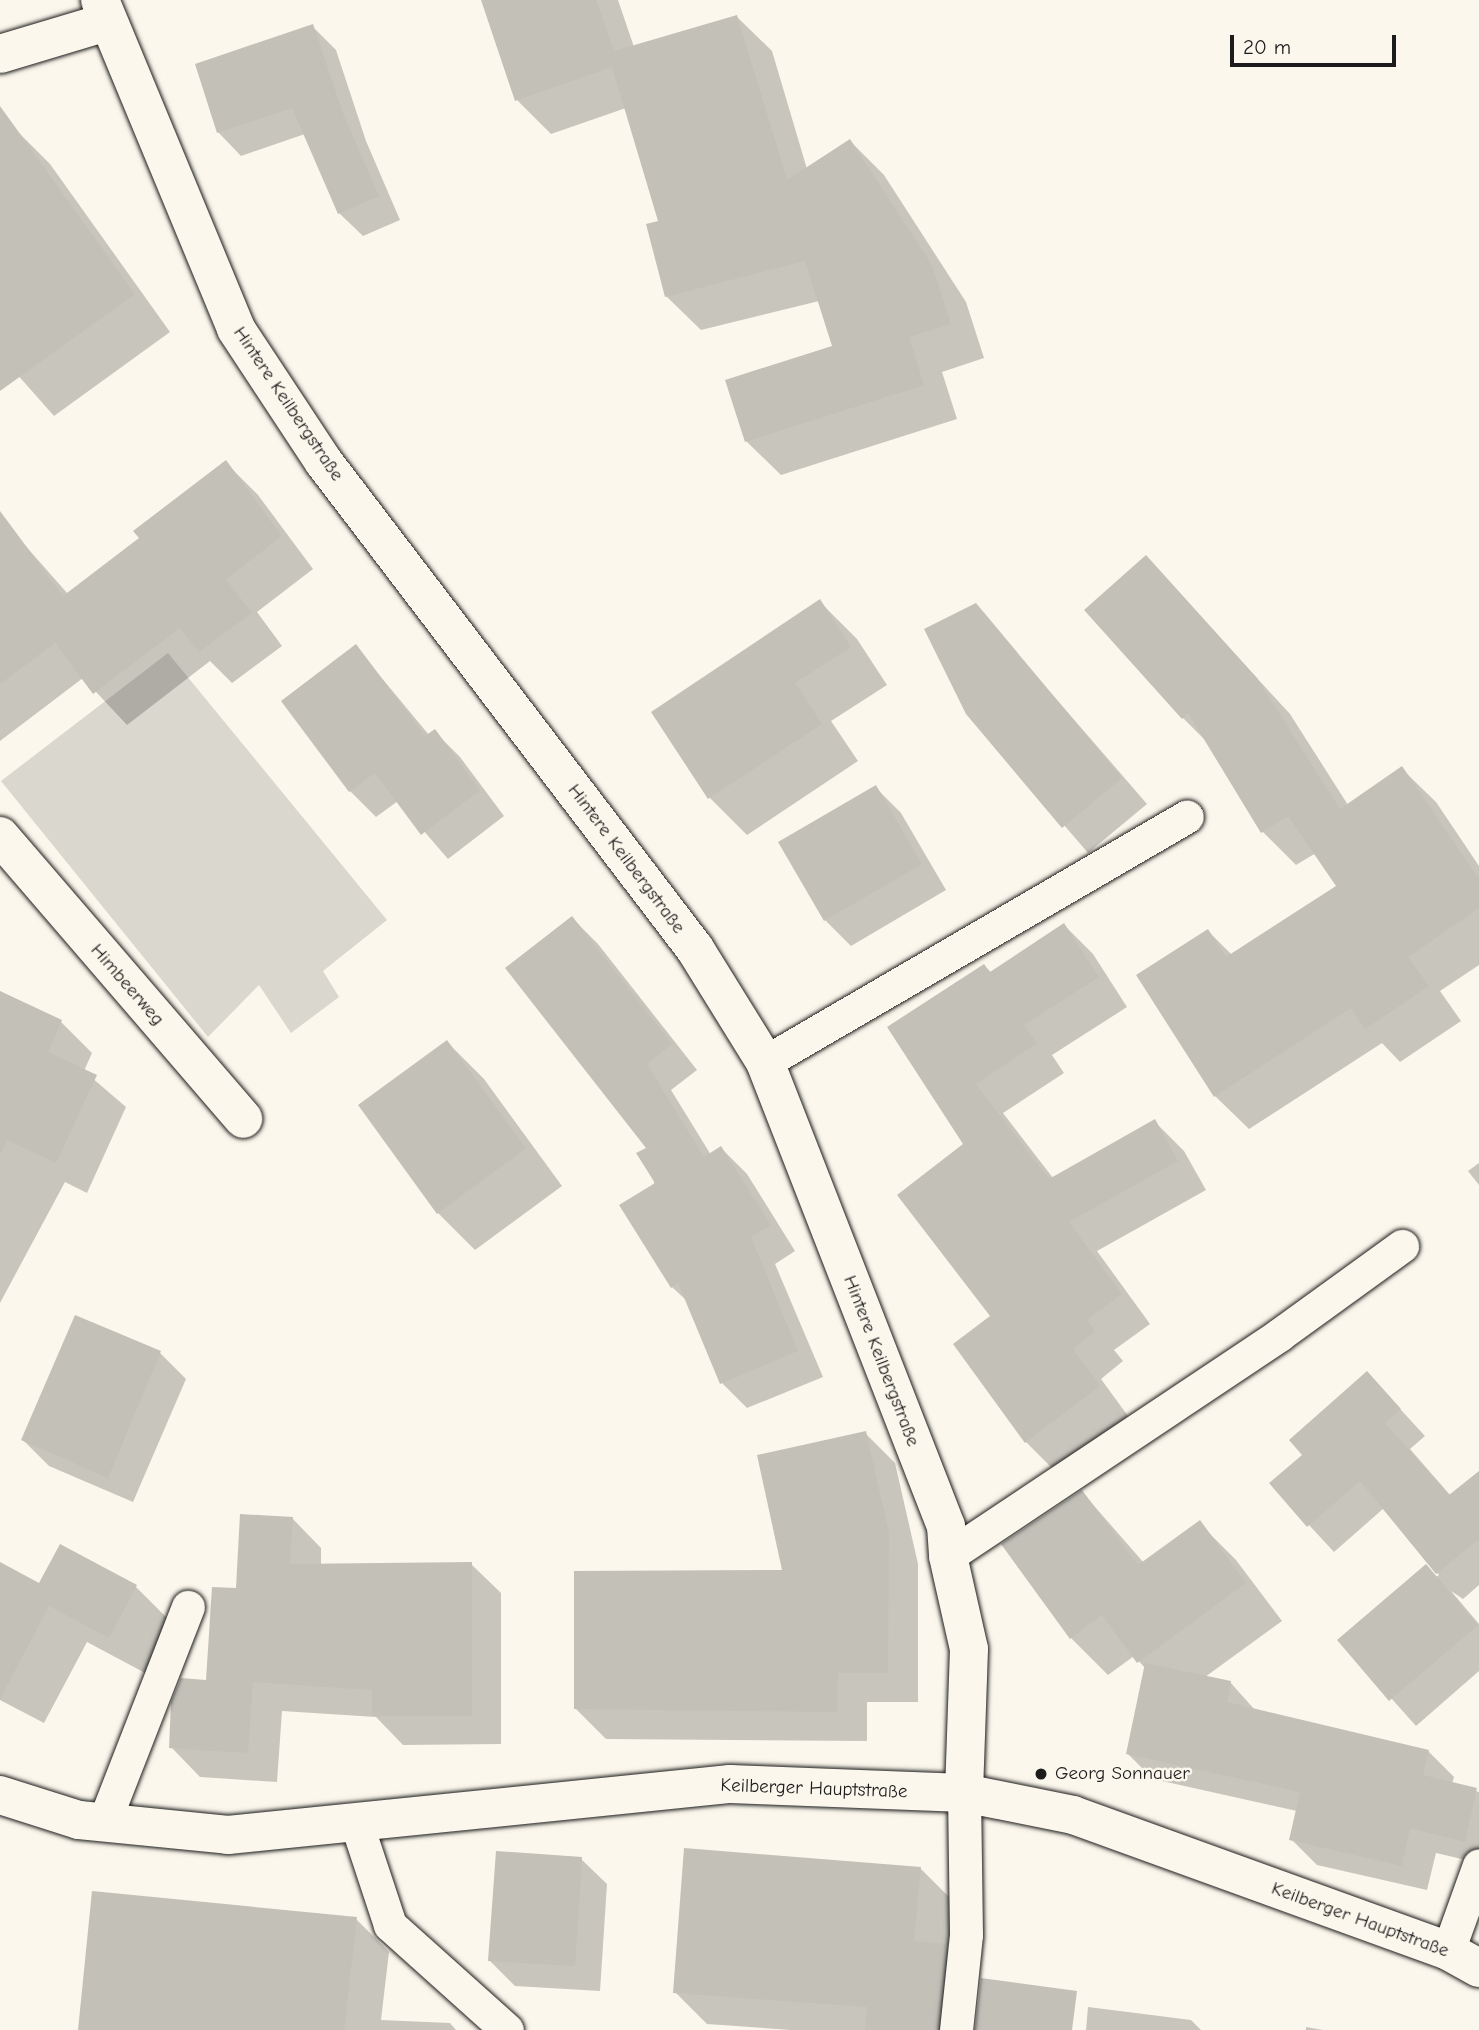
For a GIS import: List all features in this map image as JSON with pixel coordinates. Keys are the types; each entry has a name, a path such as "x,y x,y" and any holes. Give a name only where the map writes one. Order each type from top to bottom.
{"street":[{"path":"0,54 104,11"},
{"name":"Hintere Keilbergstraße","path":"104,11 236,329 323,461 695,949 765,1062 946,1526 948,1556 969,1649 964,1793"},
{"name":"Himbeerweg","path":"4,853 243,1119"},
{"name":"Keilberger Hauptstraße","path":"0,1795 79,1820 228,1836 730,1784 964,1793 1073,1815 1464,1959"}],"lane":[{"path":"765,1062 1187,816"},
{"path":"948,1556 1268,1343 1402,1246"},
{"path":"104,1822 188,1607"},
{"path":"956,2030 966,1935 964,1793"},
{"path":"356,1822 390,1925 507,2030"},
{"path":"1464,1959 1479,1865"}],"shaded area":[{"path":"168,653 387,920 323,971 339,997 291,1033 259,985 208,1037 1,781"}],"building":[{"path":"481,0 596,0 614,51 737,15 787,180 850,139 932,265 951,324 909,337 924,385 745,442 725,380 832,346 805,261 665,297 646,224 658,221 612,67 515,101"},
{"path":"313,24 344,116 379,196 338,214 292,108 217,133 195,64"},
{"path":"0,106 135,294 0,391"},
{"path":"226,460 282,536 226,579 252,613 199,652 180,628 93,694 55,643 0,684 0,511 63,596 139,538 133,531"},
{"path":"1146,555 1257,678 1340,809 1402,766 1479,879 1479,908 1408,957 1429,986 1365,1029 1351,1008 1214,1097 1136,975 1208,929 1226,957 1336,886 1288,816 1261,833 1188,713 1182,719 1084,610"},
{"path":"820,599 851,647 795,683 822,724 708,799 651,712"},
{"path":"976,603 1122,778 1062,828 966,714 924,629"},
{"path":"356,644 425,736 435,729 480,790 421,835 375,773 349,792 281,701"},
{"path":"876,785 922,864 824,921 778,842"},
{"path":"572,916 672,1044 647,1064 704,1157 721,1146 771,1225 751,1237 798,1351 720,1384 678,1283 671,1288 619,1205 655,1183 636,1153 646,1148 505,968"},
{"path":"1064,923 1099,977 1024,1025 1037,1043 976,1084 1049,1179 1155,1119 1178,1161 1069,1222 1122,1294 1087,1320 1095,1331 1073,1349 1100,1386 1025,1443 953,1344 990,1316 897,1195 963,1144 887,1027 984,964 990,972"},
{"path":"0,991 62,1020 48,1052 97,1075 56,1163 7,1140 0,1155"},
{"path":"447,1040 526,1148 437,1214 358,1105"},
{"path":"75,1315 161,1351 108,1478 21,1440"},
{"path":"1367,1371 1401,1409 1385,1423 1449,1495 1479,1471 1479,1539 1436,1574 1360,1481 1307,1527 1269,1483 1302,1455 1289,1440"},
{"path":"866,1431 889,1533 888,1673 838,1673 837,1712 574,1709 574,1571 782,1570 757,1455"},
{"path":"1082,1490 1138,1565 1200,1520 1246,1583 1137,1663 1102,1615 1070,1639 1001,1544"},
{"path":"240,1514 293,1517 290,1564 472,1562 472,1716 372,1716 372,1690 253,1682 248,1753 169,1748 171,1702 181,1678 206,1680 212,1587 236,1588"},
{"path":"60,1544 137,1585 109,1638 49,1606 0,1699 0,1562 39,1583"},
{"path":"1426,1564 1478,1625 1389,1701 1337,1640"},
{"path":"1145,1663 1231,1681 1227,1702 1429,1750 1423,1775 1477,1788 1465,1842 1410,1828 1402,1866 1289,1840 1300,1792 1126,1754"},
{"path":"684,1848 921,1867 914,1941 946,1944 937,2030 865,2030 867,2007 673,1993"},
{"path":"496,1851 582,1857 575,1966 488,1961"},
{"path":"92,1891 357,1917 344,2030 78,2030"},
{"path":"981,1978 1077,1991 1072,2030 975,2030"}],"place":[{"name":"Georg Sonnauer","path":"1041,1774"}]}
